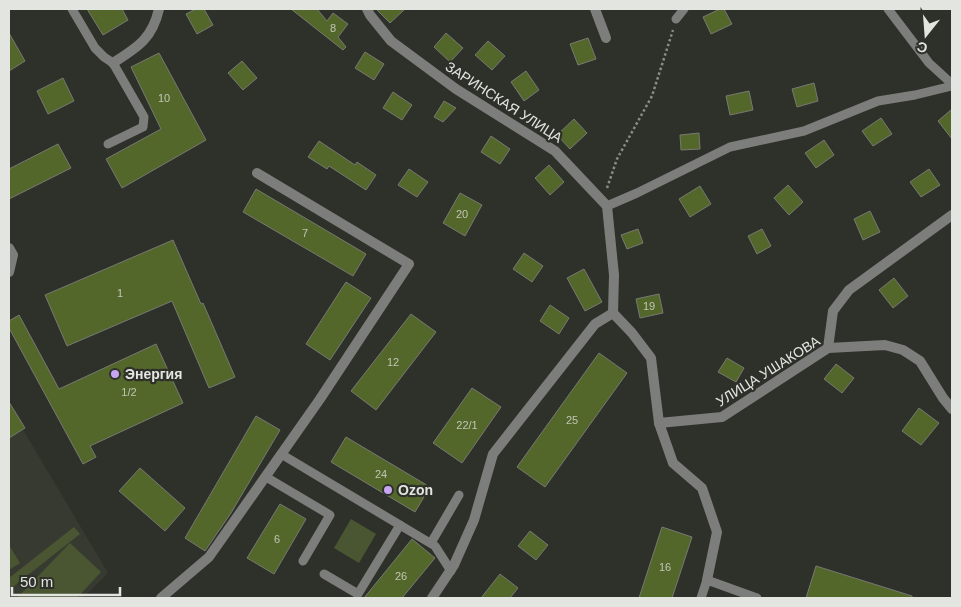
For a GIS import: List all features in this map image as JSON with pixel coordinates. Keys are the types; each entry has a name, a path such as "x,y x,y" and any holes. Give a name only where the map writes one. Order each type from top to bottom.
{"street":[{"path":"113,63 141,45 150,33 160,9"},
{"name":"ЗАРИНСКАЯ УЛИЦА","path":"367,9 391,41 456,89 555,151 605,204"},
{"path":"595,9 606,38"},
{"path":"161,598 209,557 320,399 409,264 256,173"},
{"path":"605,204 614,275 614,313 632,332 651,358 660,423 673,463 702,488 717,532 706,580"},
{"path":"828,348 833,311 849,290 952,215"},
{"path":"9,248 13,255 9,272"},
{"path":"432,598 451,570 474,520 493,454 596,324 614,313"},
{"name":"УЛИЦА УШАКОВА","path":"660,423 722,417 828,348 885,345 903,350 920,361 952,409"}],"lane":[{"path":"72,9 95,48 113,63 144,117 144,127 108,144"},
{"path":"676,20 684,9"},
{"path":"888,9 929,63 952,85"},
{"path":"605,204 730,147 804,131 878,100 915,95 952,85"},
{"path":"280,454 431,543 451,570"},
{"path":"266,477 330,515 303,561"},
{"path":"431,543 459,495"},
{"path":"324,574 358,594 400,525"},
{"path":"700,598 706,580 757,598"}],"path":[{"path":"605,204 617,159 652,96 676,20"}],"shaded area":[{"path":"9,406 108,573 83,598 9,598"}],"green space":[{"path":"351,519 376,534 359,563 334,548"},
{"path":"74,527 80,534 9,590 9,578"},
{"path":"70,543 101,572 77,598 17,598"},
{"path":"9,545 20,563 9,570"}],"building":[{"path":"87,9 122,9 128,20 103,35"},
{"path":"196,9 204,9 213,25 197,34 186,14"},
{"path":"291,9 317,9 327,21 333,13 348,24 338,37 346,47 343,50"},
{"path":"376,9 405,9 390,23"},
{"path":"724,9 732,24 711,34 703,17"},
{"path":"9,33 25,61 9,71"},
{"path":"446,33 463,48 450,62 434,47"},
{"path":"588,38 596,59 578,65 570,44"},
{"path":"488,41 505,56 492,70 475,55"},
{"path":"365,52 384,64 374,80 355,68"},
{"path":"159,53 206,140 122,188 106,159 161,129 131,67"},
{"path":"242,61 257,78 243,90 228,73"},
{"path":"526,71 539,90 524,101 511,82"},
{"path":"63,78 74,101 48,114 37,91"},
{"path":"814,83 818,101 797,107 792,89"},
{"path":"749,91 753,110 730,115 726,96"},
{"path":"393,92 412,105 402,120 383,108"},
{"path":"444,101 456,108 443,122 434,117"},
{"path":"952,109 952,139 938,121"},
{"path":"881,118 892,134 873,146 862,131"},
{"path":"574,119 587,133 570,149 557,135"},
{"path":"699,133 700,149 681,150 680,135"},
{"path":"491,136 510,149 500,164 481,152"},
{"path":"824,140 834,155 816,168 805,153"},
{"path":"319,141 355,165 357,162 376,175 366,190 329,166 327,169 308,157"},
{"path":"58,144 71,168 9,199 9,169"},
{"path":"549,165 564,182 550,195 535,178"},
{"path":"409,169 428,182 417,197 398,185"},
{"path":"929,169 940,185 921,197 910,182"},
{"path":"788,185 803,202 789,215 774,198"},
{"path":"700,186 711,204 690,217 679,199"},
{"path":"256,189 366,254 353,276 243,212"},
{"path":"460,193 482,205 465,236 443,223"},
{"path":"870,211 880,232 863,240 854,219"},
{"path":"638,229 643,243 627,249 621,235"},
{"path":"762,229 771,246 757,254 748,236"},
{"path":"173,240 235,377 209,388 172,301 67,346 45,295"},
{"path":"524,253 543,266 532,282 513,269"},
{"path":"584,269 602,302 585,311 567,278"},
{"path":"894,278 908,296 893,308 879,290"},
{"path":"346,282 371,298 330,360 306,344"},
{"path":"659,294 663,313 640,318 636,299"},
{"path":"550,305 569,318 559,334 540,321"},
{"path":"411,314 436,332 376,410 351,391"},
{"path":"19,315 59,389 156,344 183,403 90,446 96,457 83,464 9,328 9,321"},
{"path":"599,353 627,373 545,487 517,467"},
{"path":"727,358 744,368 736,382 718,372"},
{"path":"836,364 854,378 842,393 824,379"},
{"path":"472,388 501,407 462,463 433,443"},
{"path":"9,402 25,428 9,438"},
{"path":"919,408 939,423 921,445 902,431"},
{"path":"256,416 280,430 231,513 205,551 185,538"},
{"path":"346,437 430,487 415,512 331,462"},
{"path":"140,468 185,508 165,531 119,491"},
{"path":"280,504 306,519 274,574 247,558"},
{"path":"662,527 692,537 672,598 639,598"},
{"path":"530,531 548,545 536,560 518,546"},
{"path":"412,539 435,558 402,598 364,598"},
{"path":"816,566 912,596 912,598 806,598"},
{"path":"500,574 518,588 510,598 481,598"}],"place":[{"name":"Энергия","path":"115,374"},
{"name":"Ozon","path":"388,490"}]}
